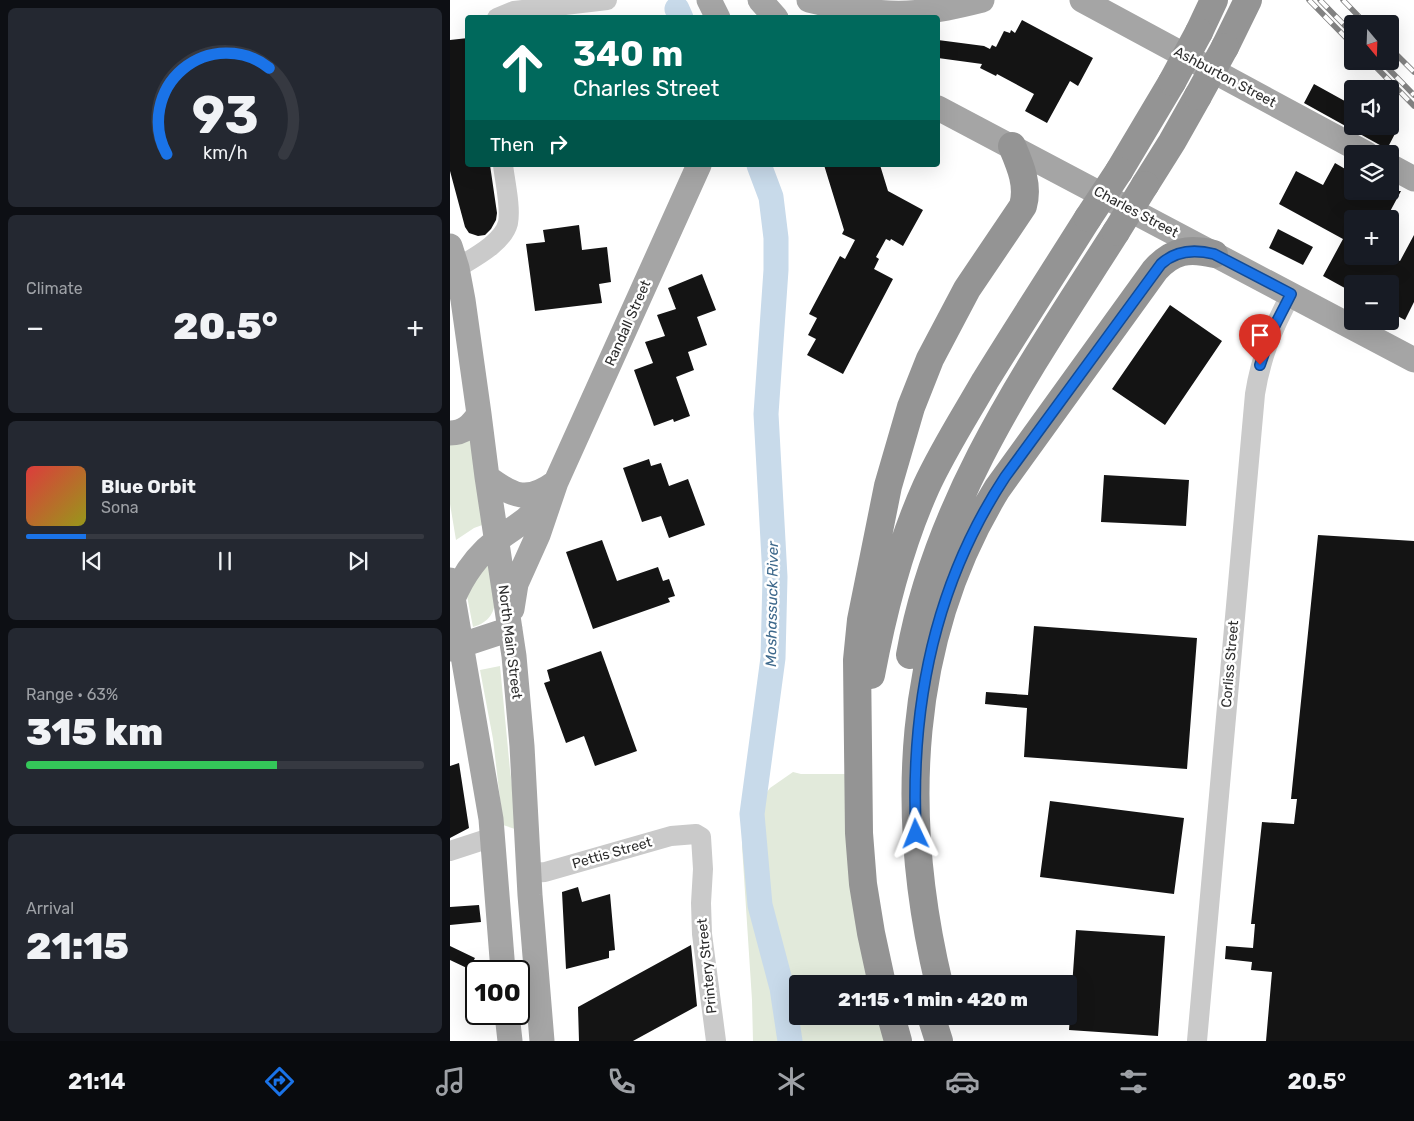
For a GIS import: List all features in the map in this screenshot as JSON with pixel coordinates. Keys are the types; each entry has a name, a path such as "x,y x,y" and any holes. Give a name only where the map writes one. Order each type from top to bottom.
{"highway":[{"path":"858,781 871,679 880,630 892,582 926,487 979,392 1119,170 1172,82 1214,0"},
{"path":"920,975 904,899 899,848 897,800 898,751 903,700 916,628 937,556 955,509 976,464 1029,370 1172,142 1225,47 1248,0"},
{"path":"880,975 863,884 859,833 857,660 860,628 888,486 910,407 930,359 967,289 1023,206 1024,183 1012,146"},
{"path":"936,975 918,866 915,785 917,735 926,673 936,627 950,586 976,526 997,489 1155,270 1168,258 1179,252 1193,251 1214,254"},
{"path":"894,1025 898,1041"},
{"path":"934,1025 939,1041"},
{"path":"948,1025 950,1041"}],"main road":[{"path":"709,0 716,15"},
{"path":"809,0 842,8 920,14 982,0"},
{"name":"Ashburton Street","path":"1082,0 1350,145"},
{"name":"Charles Street","path":"940,109 1414,360"},
{"name":"Randall Street","path":"510,629 516,584 538,535 556,482 698,167"},
{"path":"1399,171 1414,179"},
{"name":"North Main Street","path":"453,257 479,414 514,656 542,1041"},
{"path":"450,433 460,432 467,428 479,414"},
{"path":"487,477 508,492 517,495 537,493 556,482"},
{"name":"Randall Street","path":"452,590 472,563 496,540 533,514 556,482"},
{"path":"452,590 456,647 493,837 502,960"},
{"path":"456,647 510,629"},
{"path":"508,1025 510,1041"}],"street":[{"path":"504,15 514,11 607,0"},
{"path":"453,257 490,247 505,230 509,212 503,167"},
{"name":"Corliss Street","path":"1197,1041 1254,394 1267,342 1291,294"},
{"name":"Pettis Street","path":"529,873 546,872 671,836 696,834"},
{"name":"Printery Street","path":"696,834 701,837 703,869 702,934 716,1041"},
{"path":"450,851 493,837"}],"green space":[{"path":"471,434 485,524 474,528 456,540 450,504 450,440"},
{"path":"487,556 494,587 494,607 491,615 484,622 473,627 467,596"},
{"path":"500,666 518,830 503,825 493,739 480,670"},
{"path":"793,772 801,774 854,774 878,975 789,975 789,1025 891,1025 896,1041 753,1041 742,846 745,820 770,788"}],"building":[{"path":"1022,20 1093,58 1078,86 1070,81 1047,123 1025,111 1034,94 997,74 996,76 980,68 982,64 940,58 940,40 984,46 990,49 992,45 996,47 1004,31 1010,33 1011,30 1015,33"},
{"path":"465,38 465,167 490,167 497,213 496,220 485,235 478,236 469,233 465,227 450,171 450,40"},
{"path":"1314,84 1344,101 1344,125 1304,103"},
{"path":"1362,135 1394,135 1389,145 1380,145"},
{"path":"1335,163 1344,168 1344,200 1396,200 1391,210 1344,210 1344,265 1399,265 1399,260 1414,235 1414,302 1405,320 1399,317 1399,275 1344,275 1344,288 1323,276 1343,239 1279,204 1296,171 1323,185"},
{"path":"825,167 881,167 888,191 923,210 903,246 891,239 890,241 886,239 876,257 879,259 874,269 893,279 843,374 807,355 816,339 808,335 817,318 809,314 840,256 845,259 855,240 842,234 844,230"},
{"path":"579,225 582,250 607,247 611,282 599,284 602,303 535,311 526,244 545,242 543,230"},
{"path":"1278,229 1313,247 1303,265 1269,248"},
{"path":"702,274 716,310 697,317 707,345 688,352 694,370 676,377 690,416 674,422 673,419 654,426 634,370 653,363 645,342 665,336 657,315 676,309 668,288"},
{"path":"1170,305 1222,341 1165,425 1112,389"},
{"path":"649,459 651,466 661,463 669,486 688,479 705,525 669,538 661,516 642,522 623,468"},
{"path":"1104,475 1189,480 1186,526 1101,522"},
{"path":"1318,535 1414,541 1414,1041 1266,1041 1272,972 1251,970 1252,962 1225,959 1226,946 1253,948 1255,924 1251,924 1262,822 1294,824 1297,799 1291,799"},
{"path":"602,540 617,581 658,567 663,581 669,579 675,596 668,598 670,602 593,629 566,552"},
{"path":"1034,626 1197,638 1187,769 1024,757 1027,708 985,704 986,692 1028,695"},
{"path":"601,651 637,751 595,766 584,736 566,743 544,683 550,681 547,670"},
{"path":"459,763 469,828 450,838 450,766"},
{"path":"1050,801 1184,818 1174,894 1040,877"},
{"path":"578,887 582,902 610,894 615,950 609,951 609,958 566,969 562,892"},
{"path":"479,905 481,922 450,925 450,907"},
{"path":"1076,930 1165,936 1158,1036 1069,1030 1069,1025 1077,1025 1077,975 1073,975"},
{"path":"691,945 697,1006 633,1041 579,1041 578,1007"},
{"path":"450,946 475,958 474,960 465,960 465,967 450,960"}],"waterway":[{"name":"Moshassuck River","path":"677,9 680,15"},
{"name":"Moshassuck River","path":"760,167 771,197 776,238 776,270 766,414 775,577 773,658 752,814 760,905 782,988 790,1041"}],"railway":[{"path":"1309,0 1344,36"},
{"path":"1320,0 1344,25"},
{"path":"1343,0 1357,15"},
{"path":"1399,57 1414,72"},
{"path":"1379,70 1414,106"},
{"path":"1390,70 1414,95"}],"route":[{"path":"916,834 916,752 923,688 936,627 961,559 986,507 1005,477 1155,270 1168,258 1179,252 1208,252 1291,294 1267,342 1260,365"}]}
